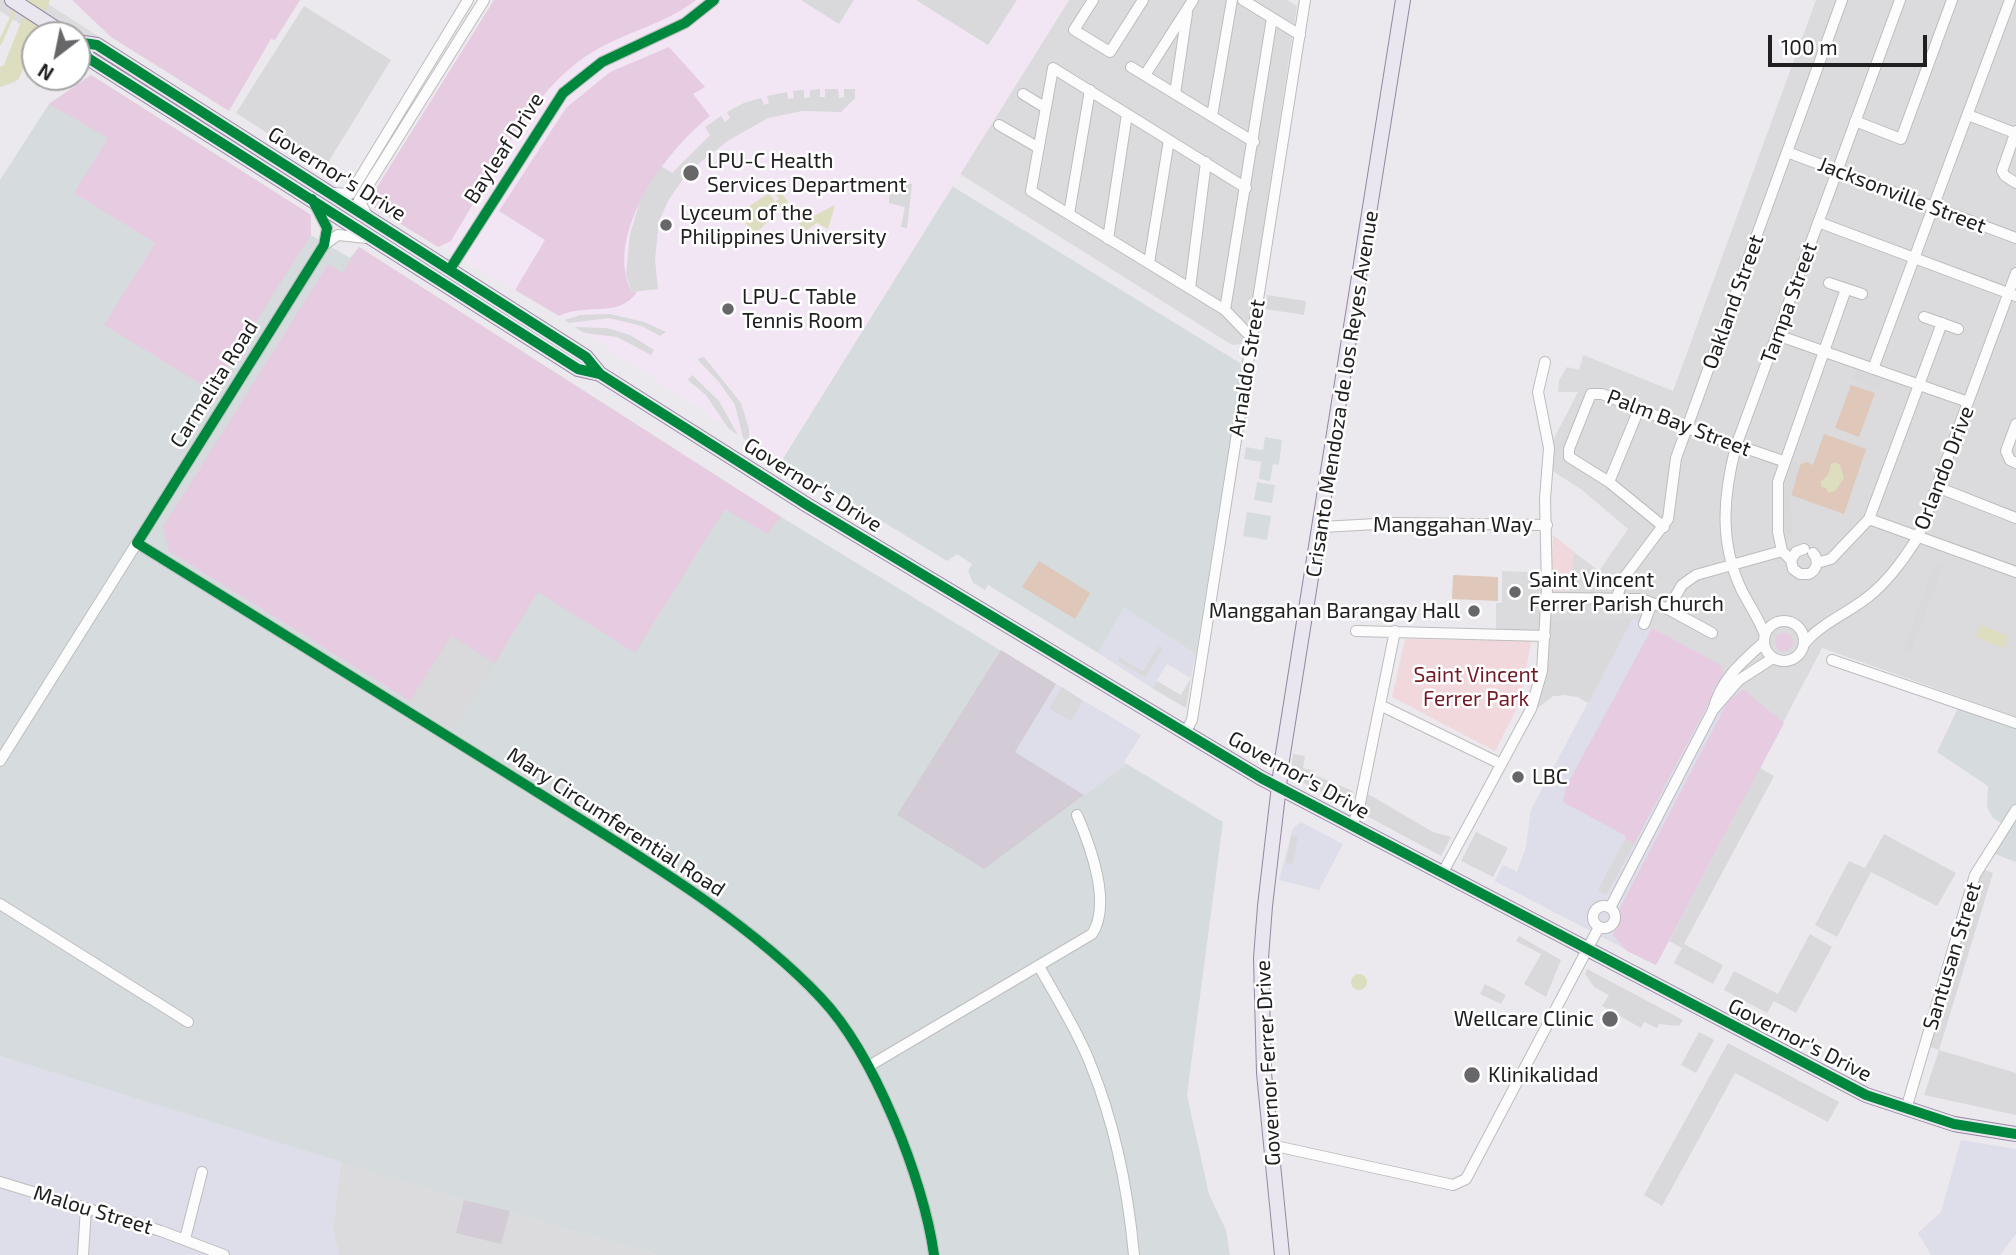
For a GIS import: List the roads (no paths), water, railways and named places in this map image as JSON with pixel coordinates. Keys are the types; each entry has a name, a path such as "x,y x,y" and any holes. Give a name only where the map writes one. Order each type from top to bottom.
{"main road":[{"path":"12,0 44,21"},
{"name":"Crisanto Mendoza de los Reyes Avenue","path":"1280,788 1403,0"},
{"name":"Governor's Drive","path":"91,44 97,45 450,269 586,357 600,374 807,505 1280,788 1853,1089 1906,1109 1972,1128 2016,1135"},
{"name":"Governor's Drive","path":"91,60 578,369 600,374"},
{"name":"Governor Ferrer Drive","path":"1280,788 1261,958 1264,1073 1282,1255"}],"street":[{"path":"330,192 350,194 468,0"},
{"path":"369,217 359,200 484,0"},
{"name":"Bayleaf Drive","path":"450,269 563,93 602,62 685,23 714,0"},
{"path":"1093,0 1074,30 1110,52 1143,0"},
{"path":"1212,116 1232,0"},
{"path":"1243,0 1300,35"},
{"name":"Arnaldo Street","path":"1185,733 1192,720 1305,0"},
{"name":"Oakland Street","path":"1617,597 1623,579 1664,527 1676,458 1842,0"},
{"name":"Tampa Street","path":"1765,639 1731,564 1724,520 1725,494 1736,446 1900,0"},
{"path":"1855,121 1901,139 1952,0"},
{"path":"1873,369 2010,0"},
{"path":"1175,94 1191,4"},
{"path":"1145,75 1191,4"},
{"path":"1225,310 1272,18"},
{"path":"1131,67 1254,142"},
{"path":"1246,188 1054,68 1031,191 1225,310 1251,337"},
{"path":"1069,214 1090,90"},
{"path":"1023,94 1046,108"},
{"path":"1108,239 1127,114"},
{"path":"1968,115 2016,132 2002,171 2016,183"},
{"path":"999,125 1039,148"},
{"path":"1149,263 1169,140"},
{"name":"Jacksonville Street","path":"1787,152 2016,238"},
{"path":"1190,288 1206,162"},
{"path":"312,200 327,228 324,245"},
{"path":"1818,222 2012,294"},
{"path":"324,245 338,235 376,241"},
{"name":"Carmelita Road","path":"0,761 324,245"},
{"name":"Orlando Drive","path":"1804,644 1821,627 1874,593 1899,566 1919,537 1968,402 2012,294 2016,273"},
{"path":"1829,283 1862,294"},
{"path":"1811,555 1812,573 1803,575 1795,571 1791,560 1782,551 1775,498 1783,461 1846,289"},
{"path":"1924,317 1958,329"},
{"path":"1791,560 1796,552 1831,559 1868,519 1942,323"},
{"path":"1777,335 1968,402"},
{"path":"1545,362 1538,392 1549,448 1545,499 1547,525"},
{"name":"Palm Bay Street","path":"1664,527 1609,482 1573,461 1568,453 1591,394 1602,394 1687,428 1783,461"},
{"path":"1609,482 1639,409"},
{"path":"2016,424 2006,451 2010,460 2016,463"},
{"path":"1937,487 2016,517"},
{"path":"1868,519 2016,572"},
{"name":"Manggahan Way","path":"1322,527 1421,523 1547,525 1542,671 1531,709 1442,874"},
{"name":"Mary Circumferential Road","path":"137,543 606,836 722,914 787,966 823,1000 869,1066 914,1178 929,1223 934,1255"},
{"path":"1668,609 1688,579 1731,564 1782,551"},
{"path":"1552,598 1617,597 1652,603 1712,633"},
{"path":"1644,624 1652,603"},
{"name":"Tampa Street","path":"1753,609 1775,624"},
{"path":"1271,1145 1453,1185 1466,1179 1599,927 1608,928 1614,922 1615,915 1610,908 1713,710 1718,689 1765,639 1775,624 1791,623 1801,630 1804,644 1793,660 1773,658 1740,680 1713,710"},
{"name":"Orlando Drive","path":"1801,630 1821,627"},
{"path":"1356,631 1545,636"},
{"path":"1351,826 1358,813 1395,631"},
{"path":"1765,639 1773,658"},
{"path":"1832,660 2016,723"},
{"path":"1380,705 1501,764"},
{"name":"Santusan Street","path":"1906,1109 1975,875 2016,810"},
{"path":"869,1066 1040,968 1092,934 1098,926 1099,900 1094,858 1077,815"},
{"path":"0,904 188,1022"},
{"path":"1040,968 1090,1063 1129,1200 1134,1255"},
{"path":"185,1239 202,1172"},
{"name":"Malou Street","path":"0,1182 185,1239 224,1255"},
{"path":"83,1255 86,1208"}],"waterway":[{"path":"0,77 11,73 40,0"},
{"path":"0,43 16,8"}],"place":[{"name":"LPU-C Health Services Department","path":"691,173"},
{"name":"Lyceum of the Philippines University","path":"666,225"},
{"name":"LPU-C Table Tennis Room","path":"728,309"},
{"name":"Saint Vincent Ferrer Parish Church","path":"1515,592"},
{"name":"Manggahan Barangay Hall","path":"1474,611"},
{"name":"LBC","path":"1518,777"},
{"name":"Wellcare Clinic","path":"1610,1019"},
{"name":"Klinikalidad","path":"1472,1075"}],"park label":[{"name":"Saint Vincent Ferrer Park","path":"1476,687"}]}
